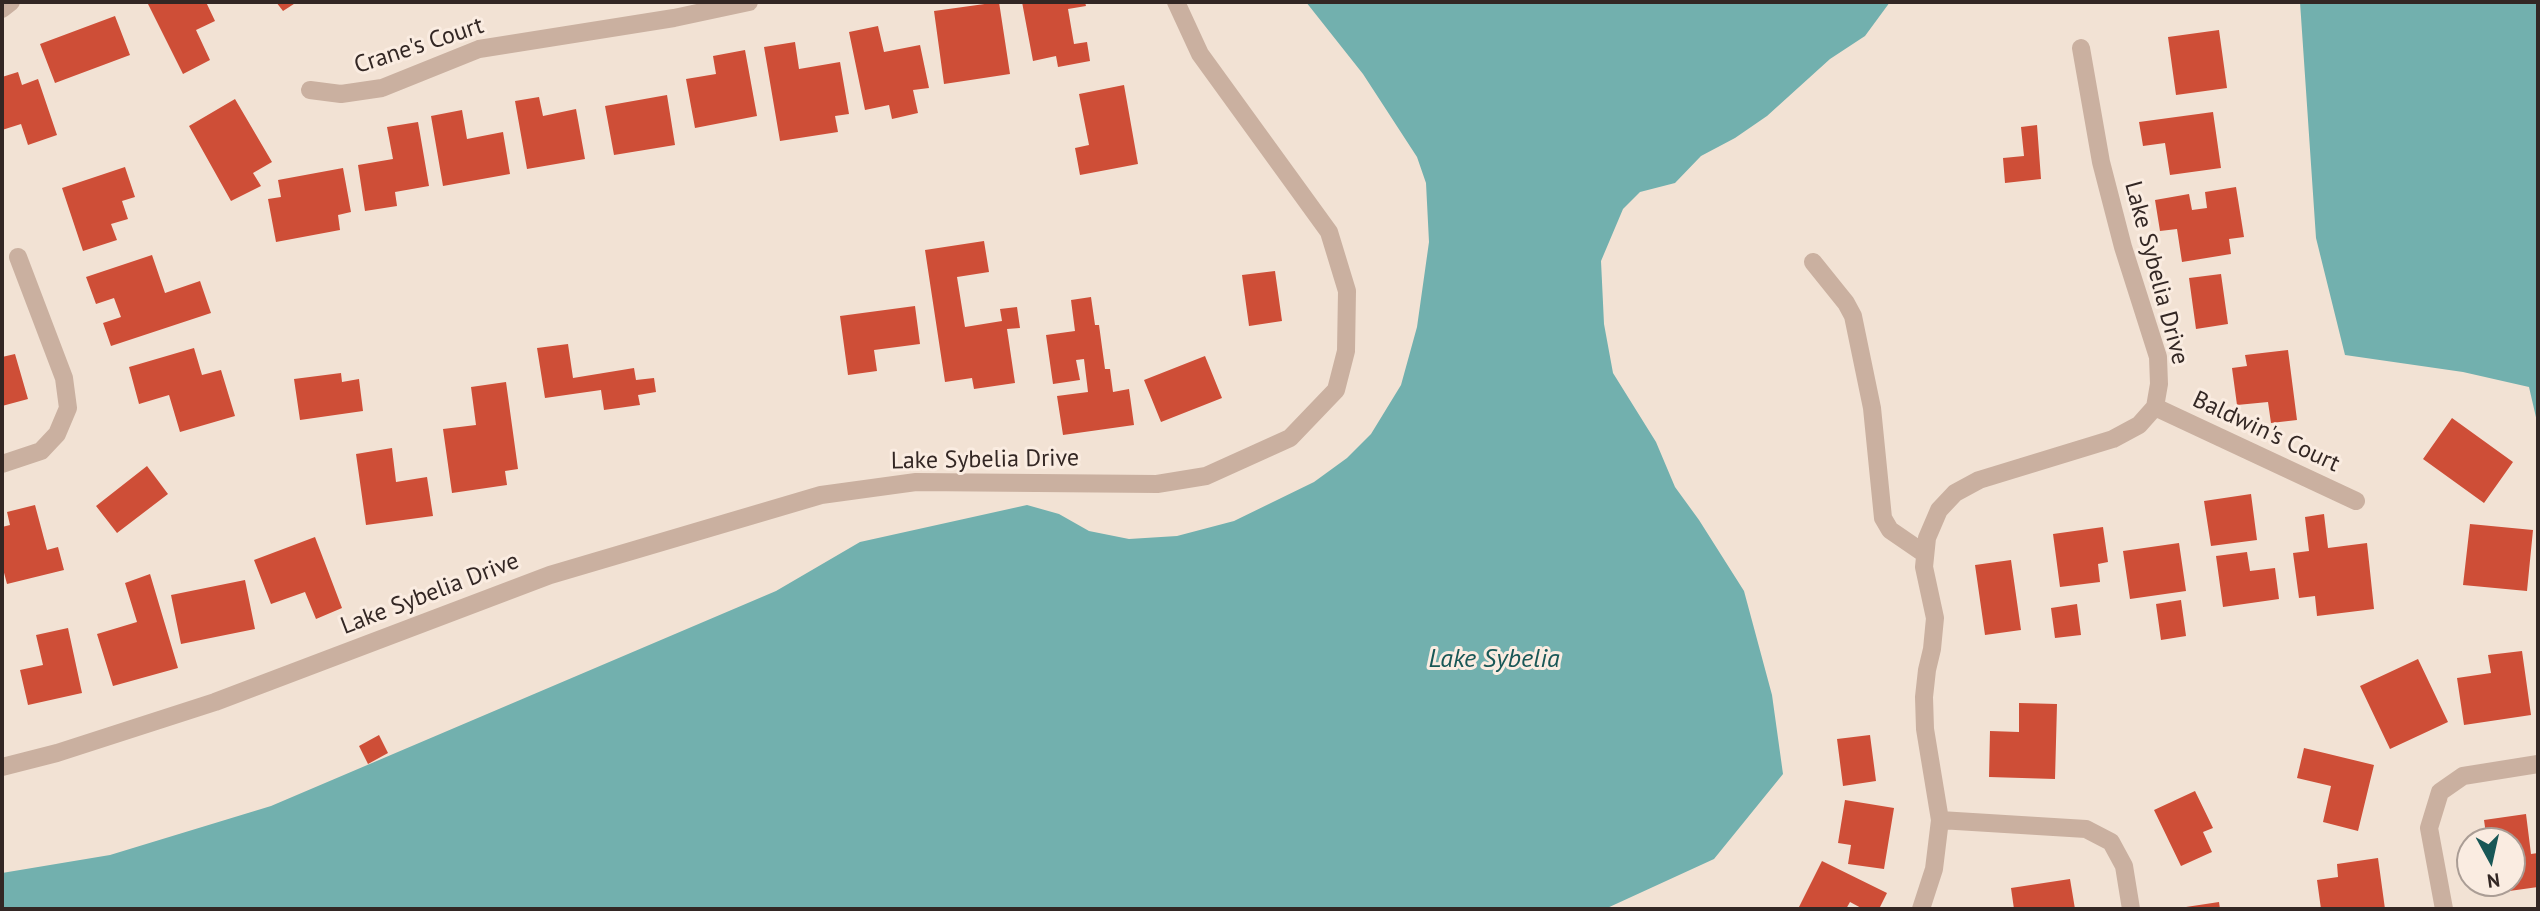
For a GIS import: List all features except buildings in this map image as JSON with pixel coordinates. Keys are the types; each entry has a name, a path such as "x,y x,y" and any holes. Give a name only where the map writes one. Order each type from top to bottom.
{"street":[{"path":"2,9 11,2"},
{"name":"Crane's Court","path":"310,90 341,94 382,88 479,49 673,10 749,2"},
{"name":"Lake Sybelia Drive","path":"2,767 57,753 215,702 550,575 821,495 916,482 1157,484 1206,476 1290,438 1336,390 1346,351 1347,291 1329,232 1200,54 1176,2"},
{"name":"Lake Sybelia Drive","path":"2081,48 2101,162 2123,247 2158,357 2160,384 2155,407"},
{"path":"2,464 41,451 57,434 68,408 64,378 18,257"},
{"path":"1812,262 1846,303 1853,316 1872,408 1883,518 1890,530 1925,554"},
{"path":"1921,909 1934,869 1940,820 1925,729 1924,697 1933,649 1935,618 1924,567 1925,554 1927,538 1939,510 1955,493 1979,480 2113,439 2139,425 2155,407"},
{"name":"Baldwin's Court","path":"2155,407 2356,501"},
{"path":"2444,909 2429,828 2440,792 2463,776 2538,764"},
{"path":"1940,820 2086,829 2111,842 2124,866 2131,909"}],"water":[{"name":"Lake Sybelia","path":"1306,2 1890,2 1865,36 1830,59 1767,116 1735,138 1701,156 1675,183 1640,192 1623,209 1601,261 1604,324 1613,373 1656,442 1675,487 1744,591 1772,695 1783,774 1714,859 1605,909 2,909 2,873 110,855 271,806 776,591 860,542 1027,505 1059,514 1089,531 1129,539 1177,536 1234,521 1314,482 1347,458 1371,434 1401,385 1417,327 1429,242 1426,183 1417,157 1363,74"},
{"path":"2300,2 2538,2 2538,426 2529,387 2463,372 2345,355 2316,238"}]}
